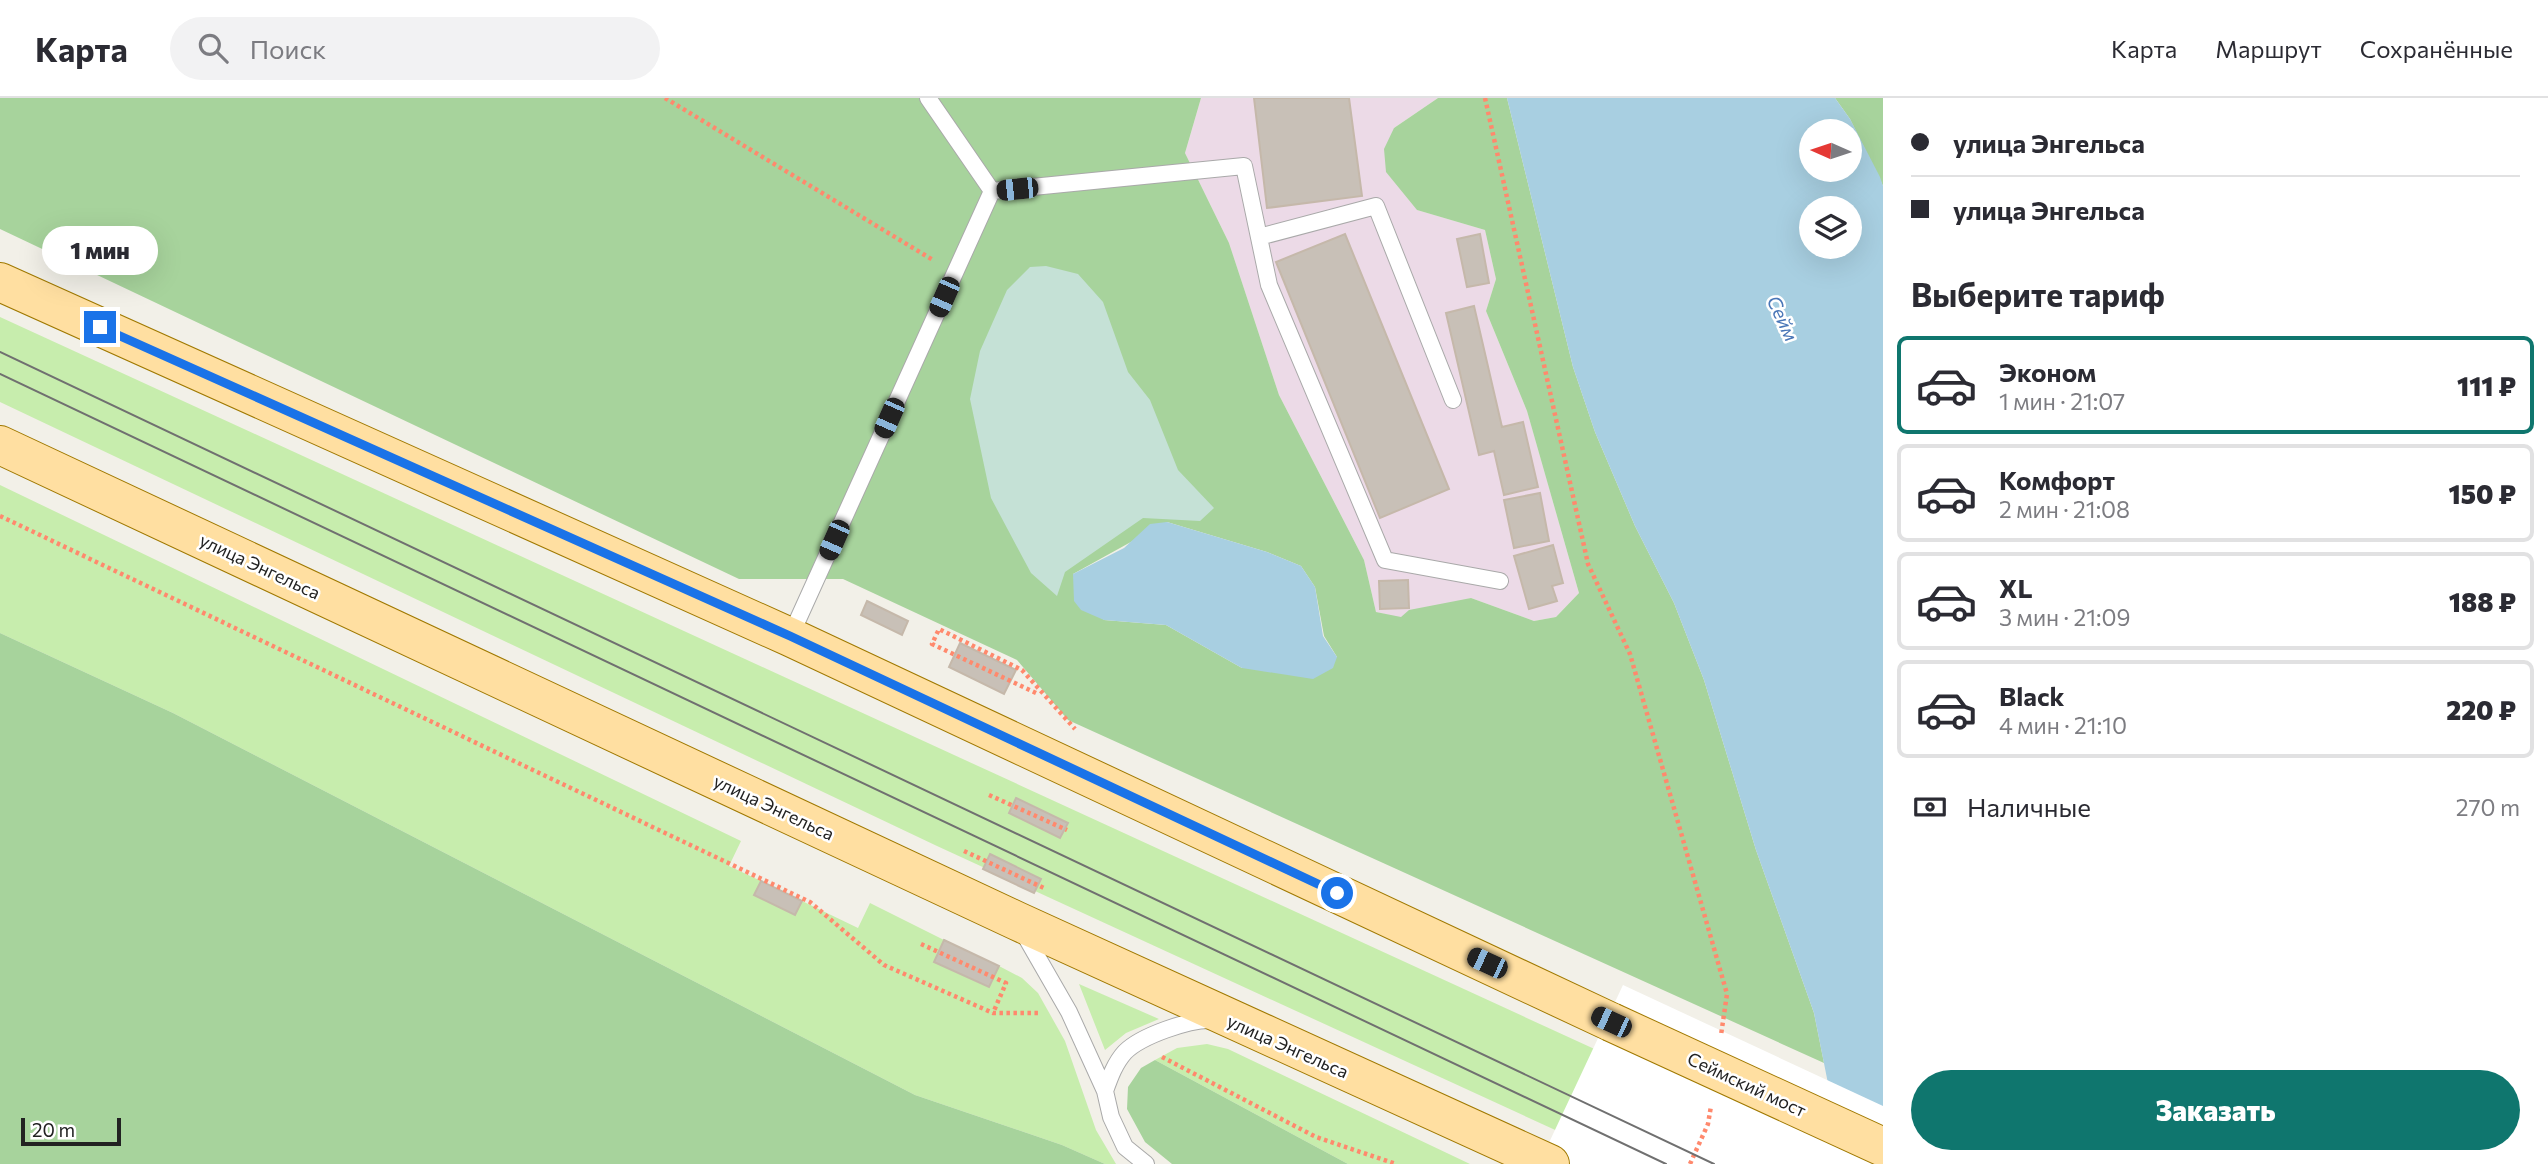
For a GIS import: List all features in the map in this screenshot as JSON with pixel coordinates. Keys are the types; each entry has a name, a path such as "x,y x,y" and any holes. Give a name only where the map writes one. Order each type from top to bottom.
{"main road":[{"path":"0,282 790,636"},
{"name":"улица Энгельса","path":"0,444 1234,1022 1550,1164"},
{"name":"Сеймский мост","path":"790,636 1883,1147"}],"lane":[{"path":"928,98 992,191"},
{"path":"992,191 1244,166 1269,285 1385,560 1500,581"},
{"path":"790,636 992,191"},
{"path":"1259,237 1376,206 1453,400"},
{"path":"1017,921 1069,1012 1105,1091 1111,1116 1125,1147 1146,1164"},
{"path":"1105,1091 1119,1059 1137,1044 1180,1025 1205,1020 1234,1022"}],"path":[{"path":"665,98 955,273"},
{"path":"1485,98 1588,564 1630,654 1727,994 1719,1046"},
{"path":"0,516 810,902 884,965 993,1013 1069,1012"},
{"path":"1036,692 932,644 939,629 1022,670 1077,732"},
{"path":"989,795 1067,830"},
{"path":"964,851 1046,889"},
{"path":"921,944 1006,983 993,1013"},
{"path":"1137,1044 1316,1137 1396,1164"},
{"path":"1690,1164 1708,1124 1712,1098"}],"shaded area":[{"path":"1201,98 1438,98 1394,128 1417,210 1485,230 1496,279 1486,311 1527,411 1579,593 1556,617 1534,621 1471,598 1401,618 1376,612 1364,560 1279,395 1229,243 1185,153"}],"green space":[{"path":"0,98 1201,98 1185,153 1229,243 1279,395 1364,560 1376,612 1401,617 1409,610 1471,598 1534,621 1556,617 1579,593 1527,411 1486,311 1496,279 1485,230 1417,210 1386,172 1384,149 1394,128 1438,98 1507,98 1573,367 1595,432 1635,526 1674,603 1704,680 1756,850 1814,1013 1824,1063 1068,720 1017,660 843,579 739,579 0,229","holes":["1167,522 1267,552 1301,566 1315,587 1324,636 1337,657 1242,668 1166,625 1104,620 1073,574"]},
{"path":"1835,98 1883,98 1883,186 1862,143 1862,119 1850,119"},
{"path":"1046,266 1078,274 1103,302 1128,372 1150,400 1178,470 1214,508 1200,521 1143,518 1065,572 1057,596 1031,573 991,498 970,399 980,351 1007,290 1030,267"},
{"path":"0,317 1601,1052 1564,1134 937,846 0,402"},
{"path":"0,485 741,841 729,866 761,881 754,895 795,914 802,901 858,928 870,903 944,940 934,962 988,987 999,966 1022,978 1038,993 1065,1041 1096,1130 1116,1164 1105,1164 1062,1145 915,1095 173,713 0,633"},
{"path":"0,633 173,713 915,1095 1062,1145 1105,1164 0,1164"},
{"path":"1079,984 1159,1019 1126,1033 1105,1050"},
{"path":"1207,1044 1228,1049 1470,1164 1348,1164 1155,1060 1177,1048"},
{"path":"1155,1060 1348,1164 1172,1164 1145,1142 1127,1109 1128,1087 1141,1068"}],"water":[{"name":"Сейм","path":"1507,98 1835,98 1850,119 1799,119 1799,182 1862,182 1862,142 1883,186 1883,1164 1844,1164 1814,1013 1756,850 1704,680 1674,603 1635,526 1595,432 1573,367"},
{"path":"1167,522 1267,552 1301,566 1315,587 1323,636 1337,657 1333,668 1313,679 1242,668 1166,625 1104,620 1081,610 1074,601 1073,574 1124,548 1150,524"}],"pier":[{"path":"1623,985 1883,1106 1883,1164 1539,1164"}],"building":[{"path":"1254,98 1349,98 1362,196 1267,208"},
{"path":"1345,234 1449,489 1380,518 1276,262"},
{"path":"1480,234 1489,283 1467,287 1457,239"},
{"path":"1474,306 1502,427 1523,422 1538,487 1504,495 1494,451 1479,455 1446,313"},
{"path":"1540,493 1549,541 1514,548 1504,500"},
{"path":"1553,545 1563,583 1552,586 1557,601 1529,609 1514,556"},
{"path":"1408,580 1409,608 1380,609 1379,581"},
{"path":"867,601 908,621 902,635 861,615"},
{"path":"960,643 1016,670 1004,694 949,667"},
{"path":"1016,798 1068,823 1060,838 1009,813"},
{"path":"990,854 1041,879 1034,893 983,869"},
{"path":"761,881 802,901 795,915 754,895"},
{"path":"944,940 999,966 989,987 934,962"}],"tram line":[{"path":"0,352 1714,1164"},
{"path":"0,374 1666,1164"}],"route":[{"path":"100,327 790,636 1337,893"}]}
